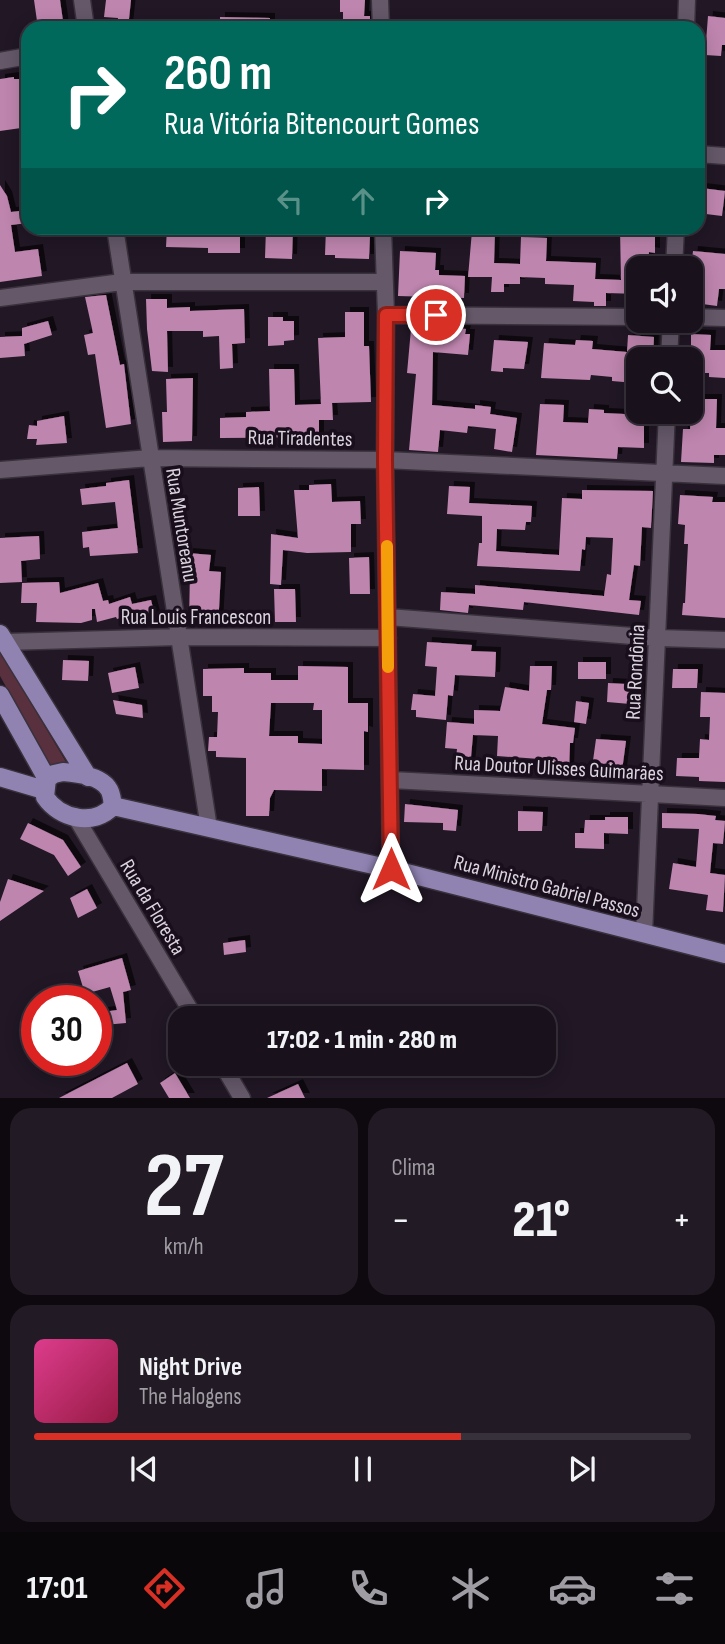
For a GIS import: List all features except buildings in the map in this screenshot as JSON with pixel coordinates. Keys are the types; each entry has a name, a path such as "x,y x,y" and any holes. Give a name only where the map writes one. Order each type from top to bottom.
{"main road":[{"path":"2,638 88,777"},
{"path":"0,695 46,784 45,797 53,808 64,815 93,819 113,806 110,790 105,784 88,777 63,772 54,774 46,784"},
{"path":"0,777 46,784"},
{"name":"Rua Ministro Gabriel Passos","path":"113,806 391,869 725,954"}],"street":[{"path":"82,0 85,21"},
{"path":"380,0 381,21"},
{"path":"686,21 687,0"},
{"path":"0,61 21,57"},
{"path":"705,155 725,156"},
{"name":"Rua Muntoreanu","path":"116,235 209,828"},
{"path":"383,235 392,780 391,869"},
{"path":"675,256 676,235"},
{"path":"0,298 122,282 383,282"},
{"path":"386,315 626,317"},
{"path":"703,317 725,318"},
{"name":"Rua Rondônia","path":"644,934 667,424"},
{"name":"Rua Tiradentes","path":"0,470 150,458 385,460 725,476"},
{"path":"388,617 658,638 725,640"},
{"name":"Rua Louis Francescon","path":"2,638 388,638"},
{"name":"Rua Doutor Ulisses Guimarães","path":"392,780 725,798"},
{"name":"Rua da Floresta","path":"75,816 188,1006"},
{"path":"229,1076 242,1098"}],"shaded area":[{"path":"0,651 69,767 52,768 0,676"}],"slow traffic":[{"path":"387,546 388,667"}],"route":[{"path":"391,869 392,780 385,460 386,315 436,315"}]}
